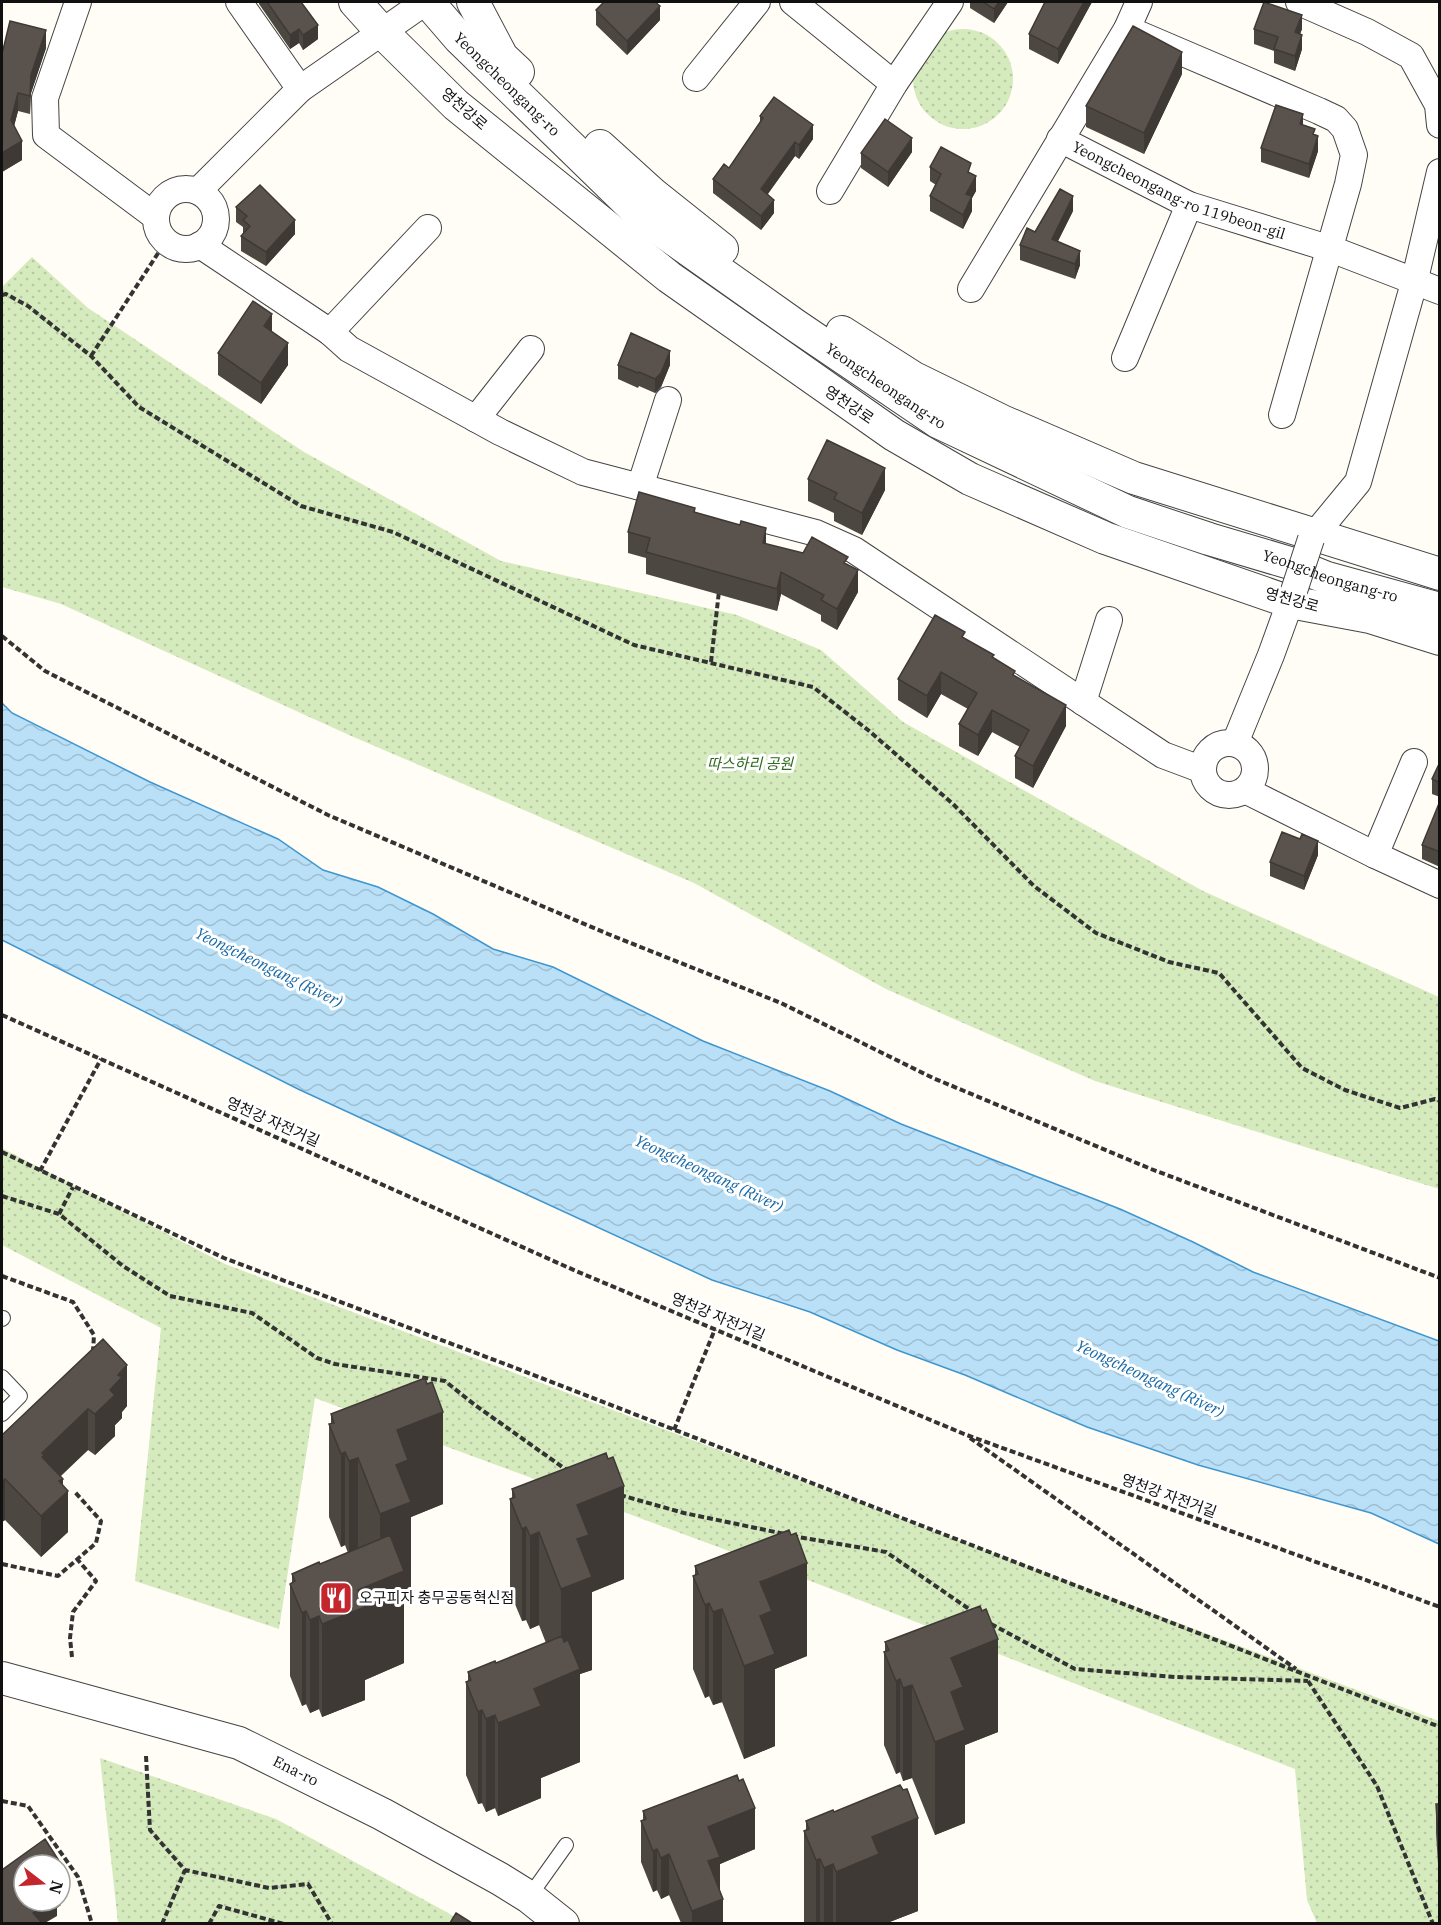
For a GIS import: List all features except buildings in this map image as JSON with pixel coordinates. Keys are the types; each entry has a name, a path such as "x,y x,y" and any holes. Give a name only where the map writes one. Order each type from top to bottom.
{"street":[{"path":"78,2 45,98 46,135 156,217"},
{"path":"238,2 300,89"},
{"name":"영천강로","path":"355,2 456,105 669,277 894,435 970,479 1105,538 1291,600 1370,617 1440,639"},
{"path":"198,191 300,89 427,2"},
{"name":"Yeongcheongang-ro","path":"427,2 459,38 645,219 938,422 1128,512 1290,563 1327,578 1440,609"},
{"path":"473,2 502,57 662,201 725,251 826,322 914,378 1024,430 1134,478 1312,537 1440,574"},
{"path":"696,78 757,2"},
{"path":"793,2 894,84"},
{"path":"830,191 894,84 950,2"},
{"name":"Yeongcheongang-ro 119beon-gil","path":"1139,2 1127,29 1060,139 1189,205 1331,249 1414,283 1440,291"},
{"path":"1299,2 1366,32 1411,56 1438,105 1440,124"},
{"path":"1127,29 1336,119 1345,129 1354,155 1331,249 1282,415"},
{"path":"970,289 1060,139"},
{"path":"1235,743 1291,600 1312,537 1358,482 1414,283 1440,172"},
{"path":"179,190 198,191 206,196 215,213 216,222 213,231 200,245 182,249 166,241 160,234 156,217 163,200 170,194 179,190"},
{"path":"1125,358 1189,205"},
{"path":"330,332 428,228"},
{"path":"200,245 330,332 349,349 476,419 583,472 816,533 854,550 1163,755 1203,770"},
{"path":"476,419 531,349"},
{"path":"640,487 668,400"},
{"path":"1083,702 1109,620"},
{"path":"1235,743 1250,752 1256,768 1251,784 1245,790 1230,795 1214,791 1204,778 1203,770 1207,754 1220,744 1235,743"},
{"path":"1375,855 1414,762"},
{"path":"1245,790 1440,885"},
{"name":"Ena-ro","path":"2,1678 239,1743 381,1814 529,1897 563,1923"}],"lane":[{"path":"2,1377 20,1396 2,1414"},
{"path":"529,1897 566,1845"}],"path":[{"path":"91,356 166,241"},
{"path":"2,295 6,294 28,306 91,356 139,407 301,506 393,532 634,645 813,687 868,730 953,804 1034,886 1096,933 1169,962 1219,973 1302,1068 1345,1090 1400,1108 1435,1099 1440,1101"},
{"path":"711,662 719,585"},
{"path":"2,635 45,671 328,815 608,934 781,1003 933,1078 1107,1151 1440,1278"},
{"name":"영천강 자전거길","path":"2,1015 576,1271 964,1434 1440,1607"},
{"path":"40,1172 101,1059"},
{"path":"2,1152 224,1258 1440,1727"},
{"path":"59,1214 73,1187"},
{"path":"2,1196 59,1214 123,1266 170,1296 252,1313 317,1358 335,1364 445,1381 573,1475"},
{"path":"2,1276 73,1302 94,1335 93,1359"},
{"path":"674,1430 716,1329"},
{"path":"964,1434 1303,1674 1377,1786 1433,1923"},
{"path":"2,1564 58,1576 96,1543 100,1521 74,1491"},
{"path":"615,1494 684,1513 778,1533 886,1552 975,1613"},
{"path":"72,1657 70,1638 73,1612 96,1581 77,1559"},
{"path":"985,1619 1075,1669 1175,1677 1308,1681"},
{"path":"146,1756 150,1830 185,1870 269,1888 308,1884 332,1923"},
{"path":"2,1801 27,1806 78,1877 92,1923"},
{"path":"162,1923 185,1870"},
{"path":"209,1923 219,1906 284,1923"}],"green space":[{"path":"963,29 982,33 998,44 1009,60 1013,79 1009,98 998,114 982,125 963,129 944,125 928,114 917,98 913,79 917,60 928,44 944,33"},
{"name":"따스하리 공원","path":"32,257 88,308 304,452 501,561 737,615 821,650 903,722 1203,891 1439,997 1439,1189 1095,1081 886,989 694,883 349,735 61,604 2,587 2,287"},
{"path":"2,1148 225,1264 1439,1721 1439,1923 1317,1923 1307,1900 1295,1769 813,1582 315,1398 279,1629 135,1581 161,1328 2,1245"},
{"path":"100,1758 276,1819 450,1914 462,1923 118,1923"}],"water":[{"name":"Yeongcheongang (River)","path":"2,703 12,713 150,782 278,839 323,870 378,887 433,914 493,949 553,967 703,1041 830,1091 901,1124 1120,1209 1253,1272 1439,1341 1439,1544 1371,1513 1198,1465 1087,1427 810,1312 712,1280 298,1089 2,940"}],"place":[{"name":"오구피자 충무공동혁신점","path":"336,1598"}]}
